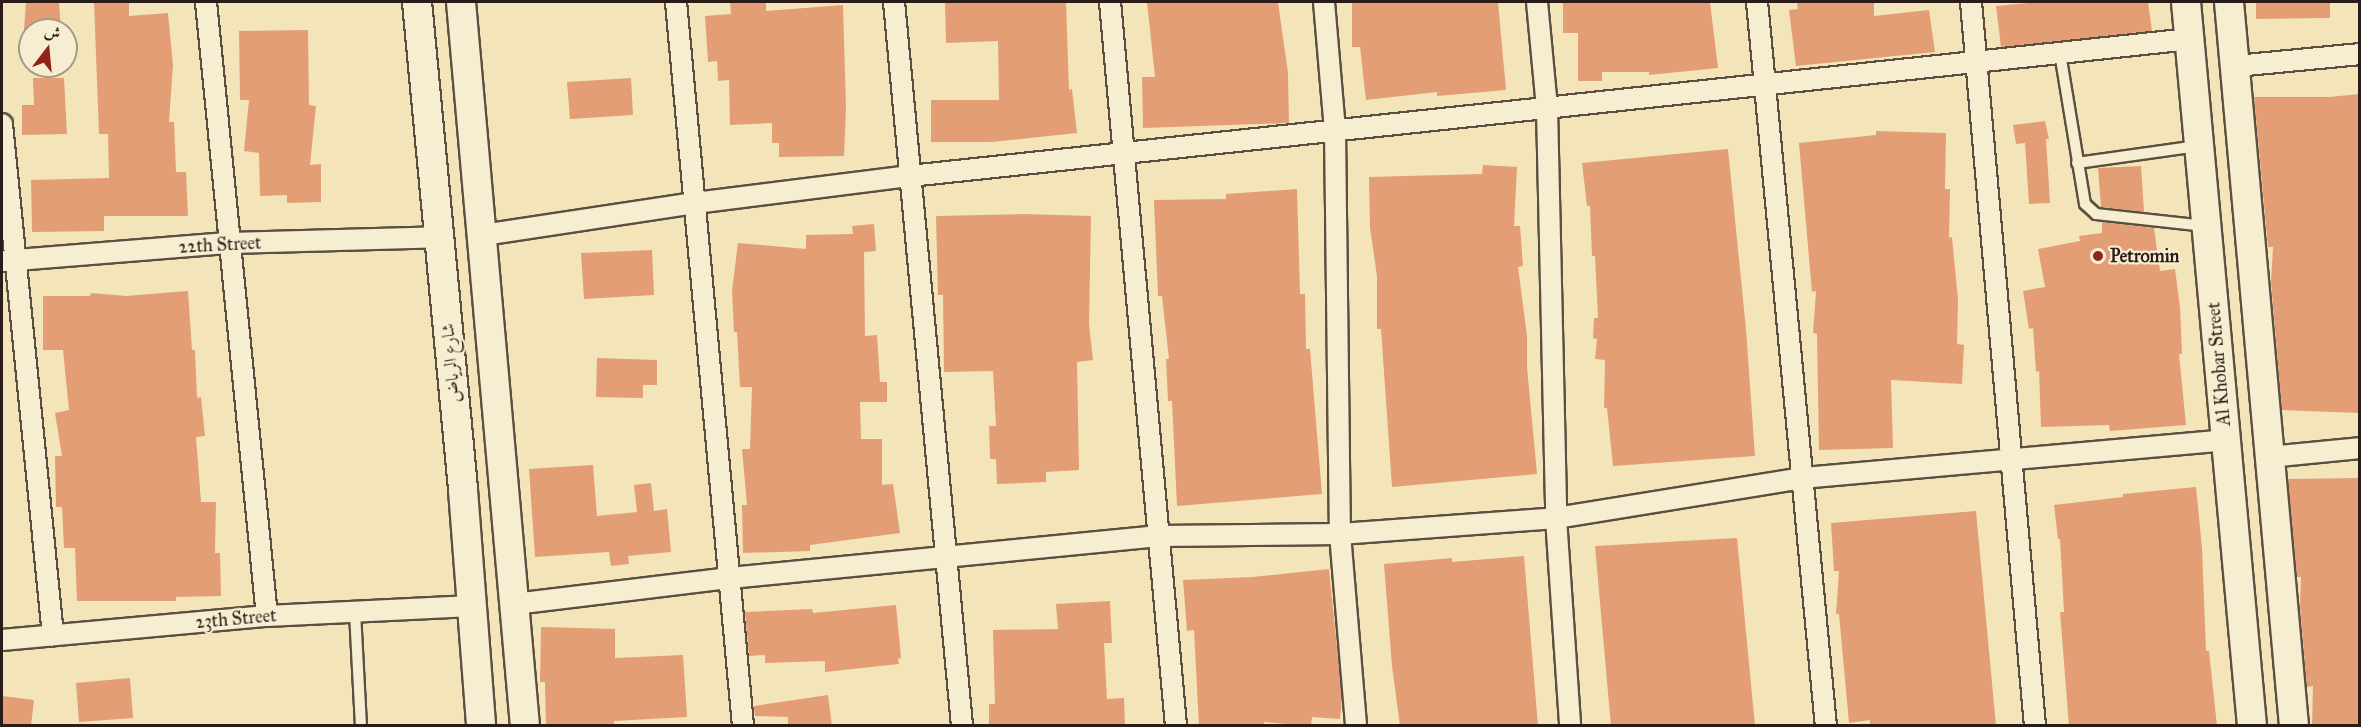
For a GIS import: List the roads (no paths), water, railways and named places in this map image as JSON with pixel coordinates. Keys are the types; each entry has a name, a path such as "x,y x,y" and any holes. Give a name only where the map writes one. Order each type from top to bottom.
{"street":[{"path":"206,2 267,616"},
{"name":"شارع الرياض","path":"417,2 482,726"},
{"path":"461,2 525,726"},
{"path":"676,2 743,726"},
{"path":"894,2 962,726"},
{"path":"1110,2 1176,726"},
{"path":"1324,2 1335,130 1340,534 1356,726"},
{"path":"1537,2 1547,108 1556,518 1570,726"},
{"path":"1757,2 1826,726"},
{"path":"1971,2 2035,726"},
{"name":"Al Khobar Street","path":"2186,2 2252,726"},
{"path":"2229,2 2294,726"},
{"path":"483,235 695,202 910,176 2189,39"},
{"path":"2236,66 2360,54"},
{"path":"2,124 8,261 52,636"},
{"name":"22th Street","path":"8,261 230,243 439,237"},
{"path":"514,604 946,555 1159,536 1340,534 1556,518 1803,478 2226,440"},
{"path":"2269,458 2360,448"},
{"name":"23th Street","path":"2,640 267,616 472,606"}],"lane":[{"path":"2060,53 2085,204 2096,214 2206,226"},
{"path":"2077,163 2199,146"},
{"path":"355,612 361,726"}],"place":[{"name":"Petromin","path":"2098,256"}]}
